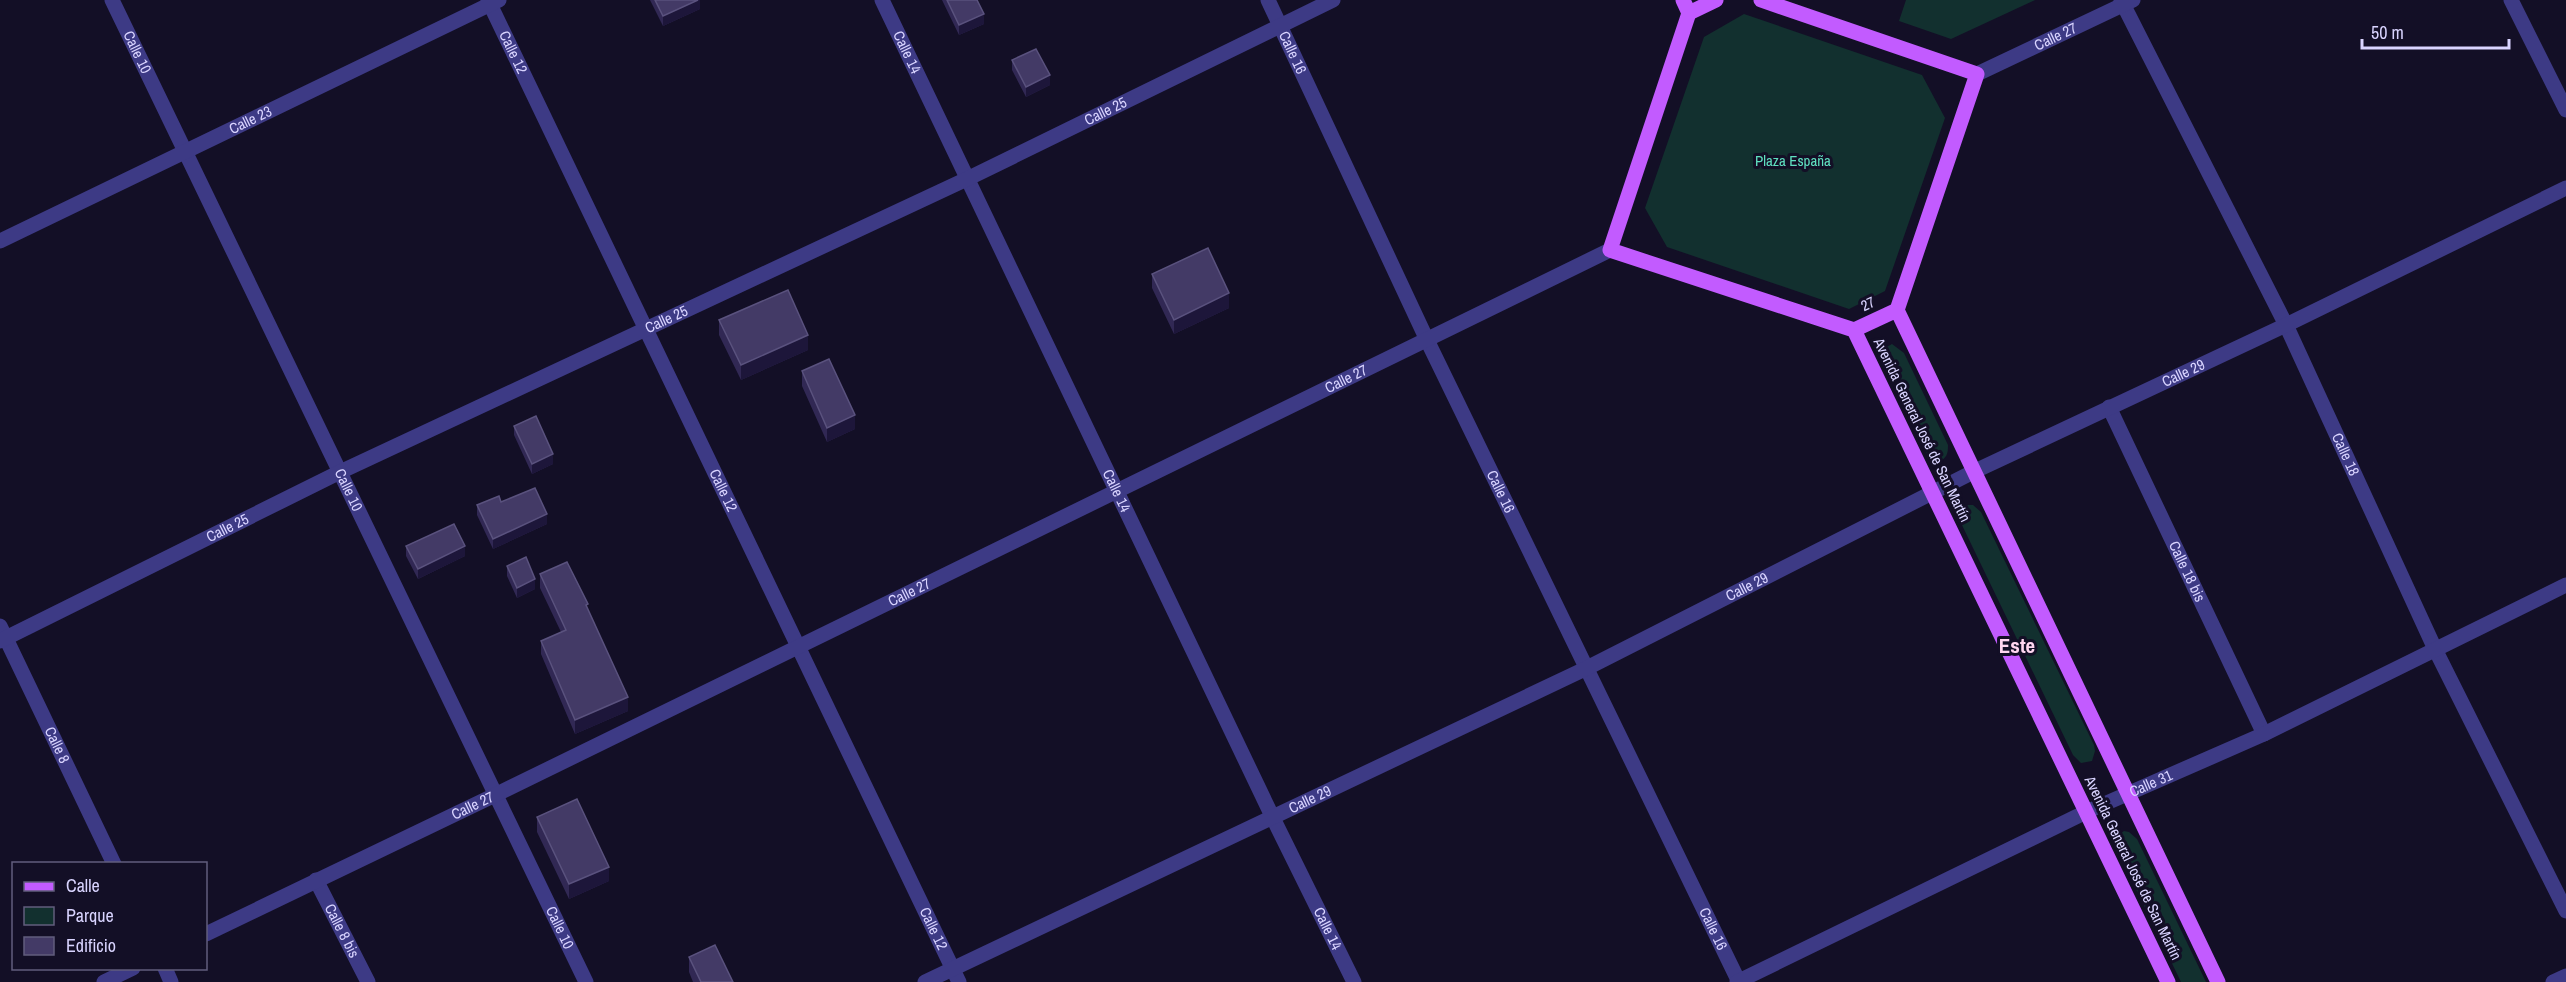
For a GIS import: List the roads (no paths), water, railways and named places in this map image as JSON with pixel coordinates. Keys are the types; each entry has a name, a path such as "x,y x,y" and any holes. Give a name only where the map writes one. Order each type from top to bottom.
{"main road":[{"path":"1610,250 1686,6 1716,0"},
{"path":"1761,0 1977,75 1898,310"},
{"name":"Avenida General José de San Martín","path":"1610,250 1854,330 2168,982"},
{"name":"Avenida General José de San Martín","path":"1898,310 1973,472 2218,982"},
{"name":"27","path":"1854,330 1898,310"}],"street":[{"name":"Calle 10","path":"112,0 586,982"},
{"name":"Calle 14","path":"882,0 969,178 1116,492 1354,982"},
{"name":"Calle 16","path":"1268,0 1427,340 1738,982"},
{"name":"Calle 25","path":"2,635 340,472 969,178 1333,0"},
{"path":"2511,0 2566,110"},
{"name":"Calle 23","path":"0,241 493,1"},
{"name":"Calle 12","path":"493,1 956,975"},
{"name":"Calle 27","path":"1977,75 2126,2"},
{"name":"Calle 18","path":"2126,2 2286,325 2435,649 2566,911"},
{"name":"Calle 29","path":"925,982 956,975 1272,816 1587,668 1973,472 2286,325 2566,188"},
{"name":"Calle 27","path":"207,934 1610,250"},
{"name":"Calle 18 bis","path":"2109,407 2264,734"},
{"name":"Calle 31","path":"1738,982 2086,812 2264,734 2566,585"},
{"name":"Calle 8","path":"2,635 113,862"},
{"name":"Calle 8 bis","path":"316,880 368,982"},
{"path":"104,982 131,970"},
{"path":"2553,982 2566,976"}],"district":[{"name":"Este","path":"2017,646"}],"park label":[{"name":"Plaza España","path":"1793,161"}]}
